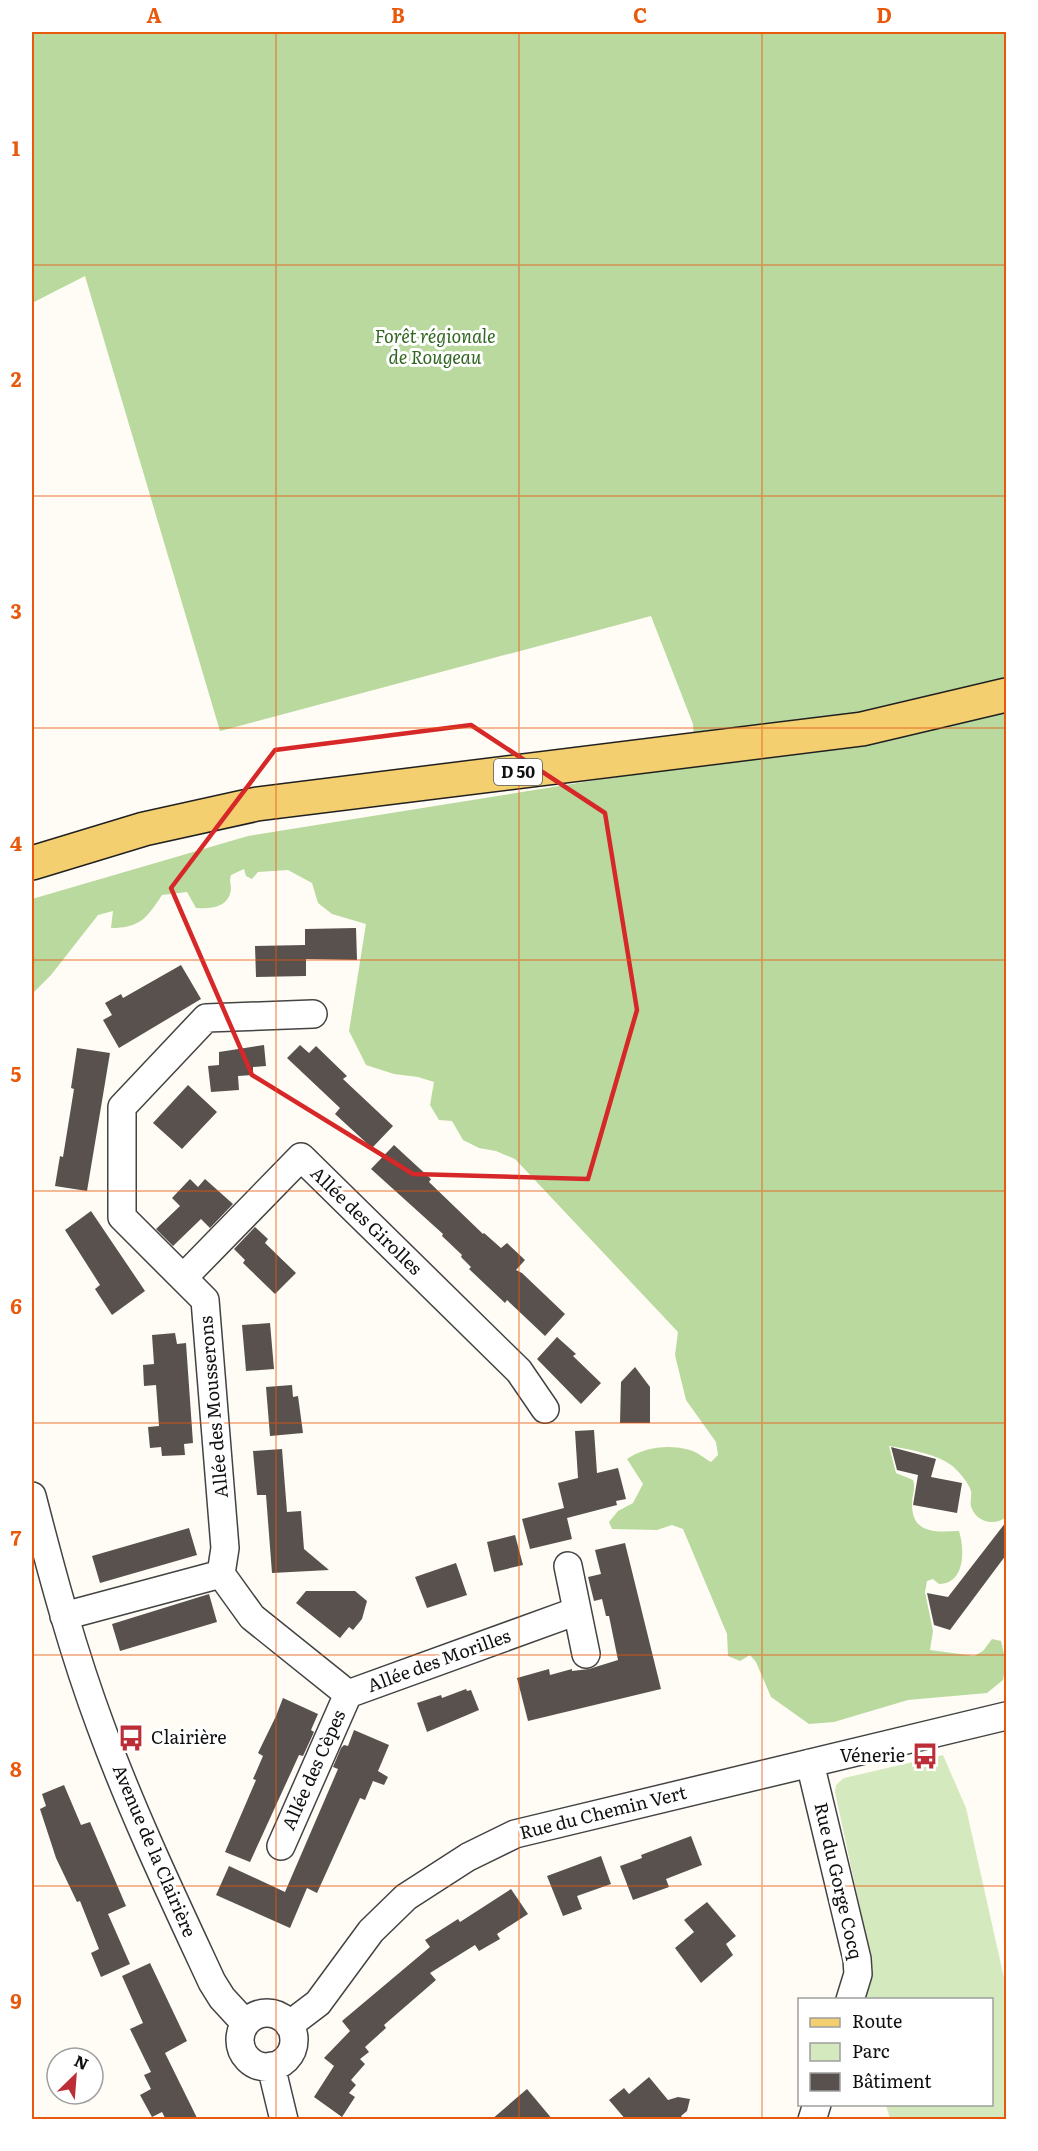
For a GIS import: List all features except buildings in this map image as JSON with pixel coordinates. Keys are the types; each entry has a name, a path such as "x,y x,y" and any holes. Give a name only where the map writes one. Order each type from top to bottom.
{"main road":[{"name":"D 50","path":"32,862 144,829 257,804 862,729 1006,695"}],"street":[{"name":"Allée des Mousserons","path":"221,1574 225,1548 205,1300 122,1217 122,1107 206,1018 313,1014"},
{"name":"Allée des Girolles","path":"183,1278 301,1157 519,1371 545,1409"},
{"name":"Avenue de la Clairière","path":"32,1496 64,1616 101,1728 154,1856 212,1982 222,1998 245,2023"},
{"path":"568,1566 586,1654"},
{"path":"64,1616 221,1574"},
{"name":"Allée des Morilles","path":"221,1574 252,1617 348,1694 577,1611"},
{"name":"Allée des Cèpes","path":"280,1846 348,1694"},
{"name":"Rue du Chemin Vert","path":"289,2025 318,2003 371,1931 406,1897 468,1857 515,1834 1006,1716"},
{"name":"Rue du Gorge Cocq","path":"810,1763 857,1959 858,1974 851,1998"},
{"path":"268,2013 283,2019 289,2025 293,2033 291,2051 286,2058 271,2066 254,2063 247,2058 240,2041 245,2023 268,2013"},
{"path":"271,2066 284,2120"}],"highlighted area":[{"path":"471,725 605,813 637,1010 588,1179 413,1174 252,1075 171,888 275,750"}],"green space":[{"name":"Forêt régionale de Rougeau","path":"32,32 1006,32 1006,1517 997,1522 987,1522 978,1517 971,1507 971,1491 968,1484 963,1476 946,1461 922,1452 889,1446 896,1473 913,1480 912,1504 916,1521 926,1529 934,1531 959,1531 961,1539 961,1565 954,1578 948,1583 939,1584 933,1579 927,1581 925,1592 933,1631 930,1650 974,1656 983,1651 992,1639 1001,1641 1006,1663 1003,1680 987,1693 908,1700 834,1722 809,1724 771,1697 756,1662 750,1655 740,1661 728,1656 727,1634 683,1529 672,1525 657,1530 612,1529 609,1522 618,1511 633,1503 643,1484 627,1459 649,1449 665,1447 690,1450 711,1462 718,1455 716,1442 686,1400 675,1355 678,1332 515,1159 496,1151 479,1148 463,1140 452,1121 439,1120 430,1105 434,1082 394,1074 366,1065 349,1031 366,924 332,914 318,903 312,883 288,870 258,872 252,879 246,876 244,869 231,875 231,889 227,900 218,906 196,908 187,892 162,895 147,916 129,926 111,928 113,911 98,915 51,975 32,994 32,899 248,836 696,764 693,724 651,616 220,731 85,276 32,303"},
{"path":"943,1755 966,1808 1006,1987 1006,2119 890,2119 886,2106 993,2106 993,1998 866,1998 873,1969 835,1792 836,1785 844,1778"}],"place":[{"name":"Clairière","path":"131,1738"},
{"name":"Vénerie","path":"925,1756"}]}
